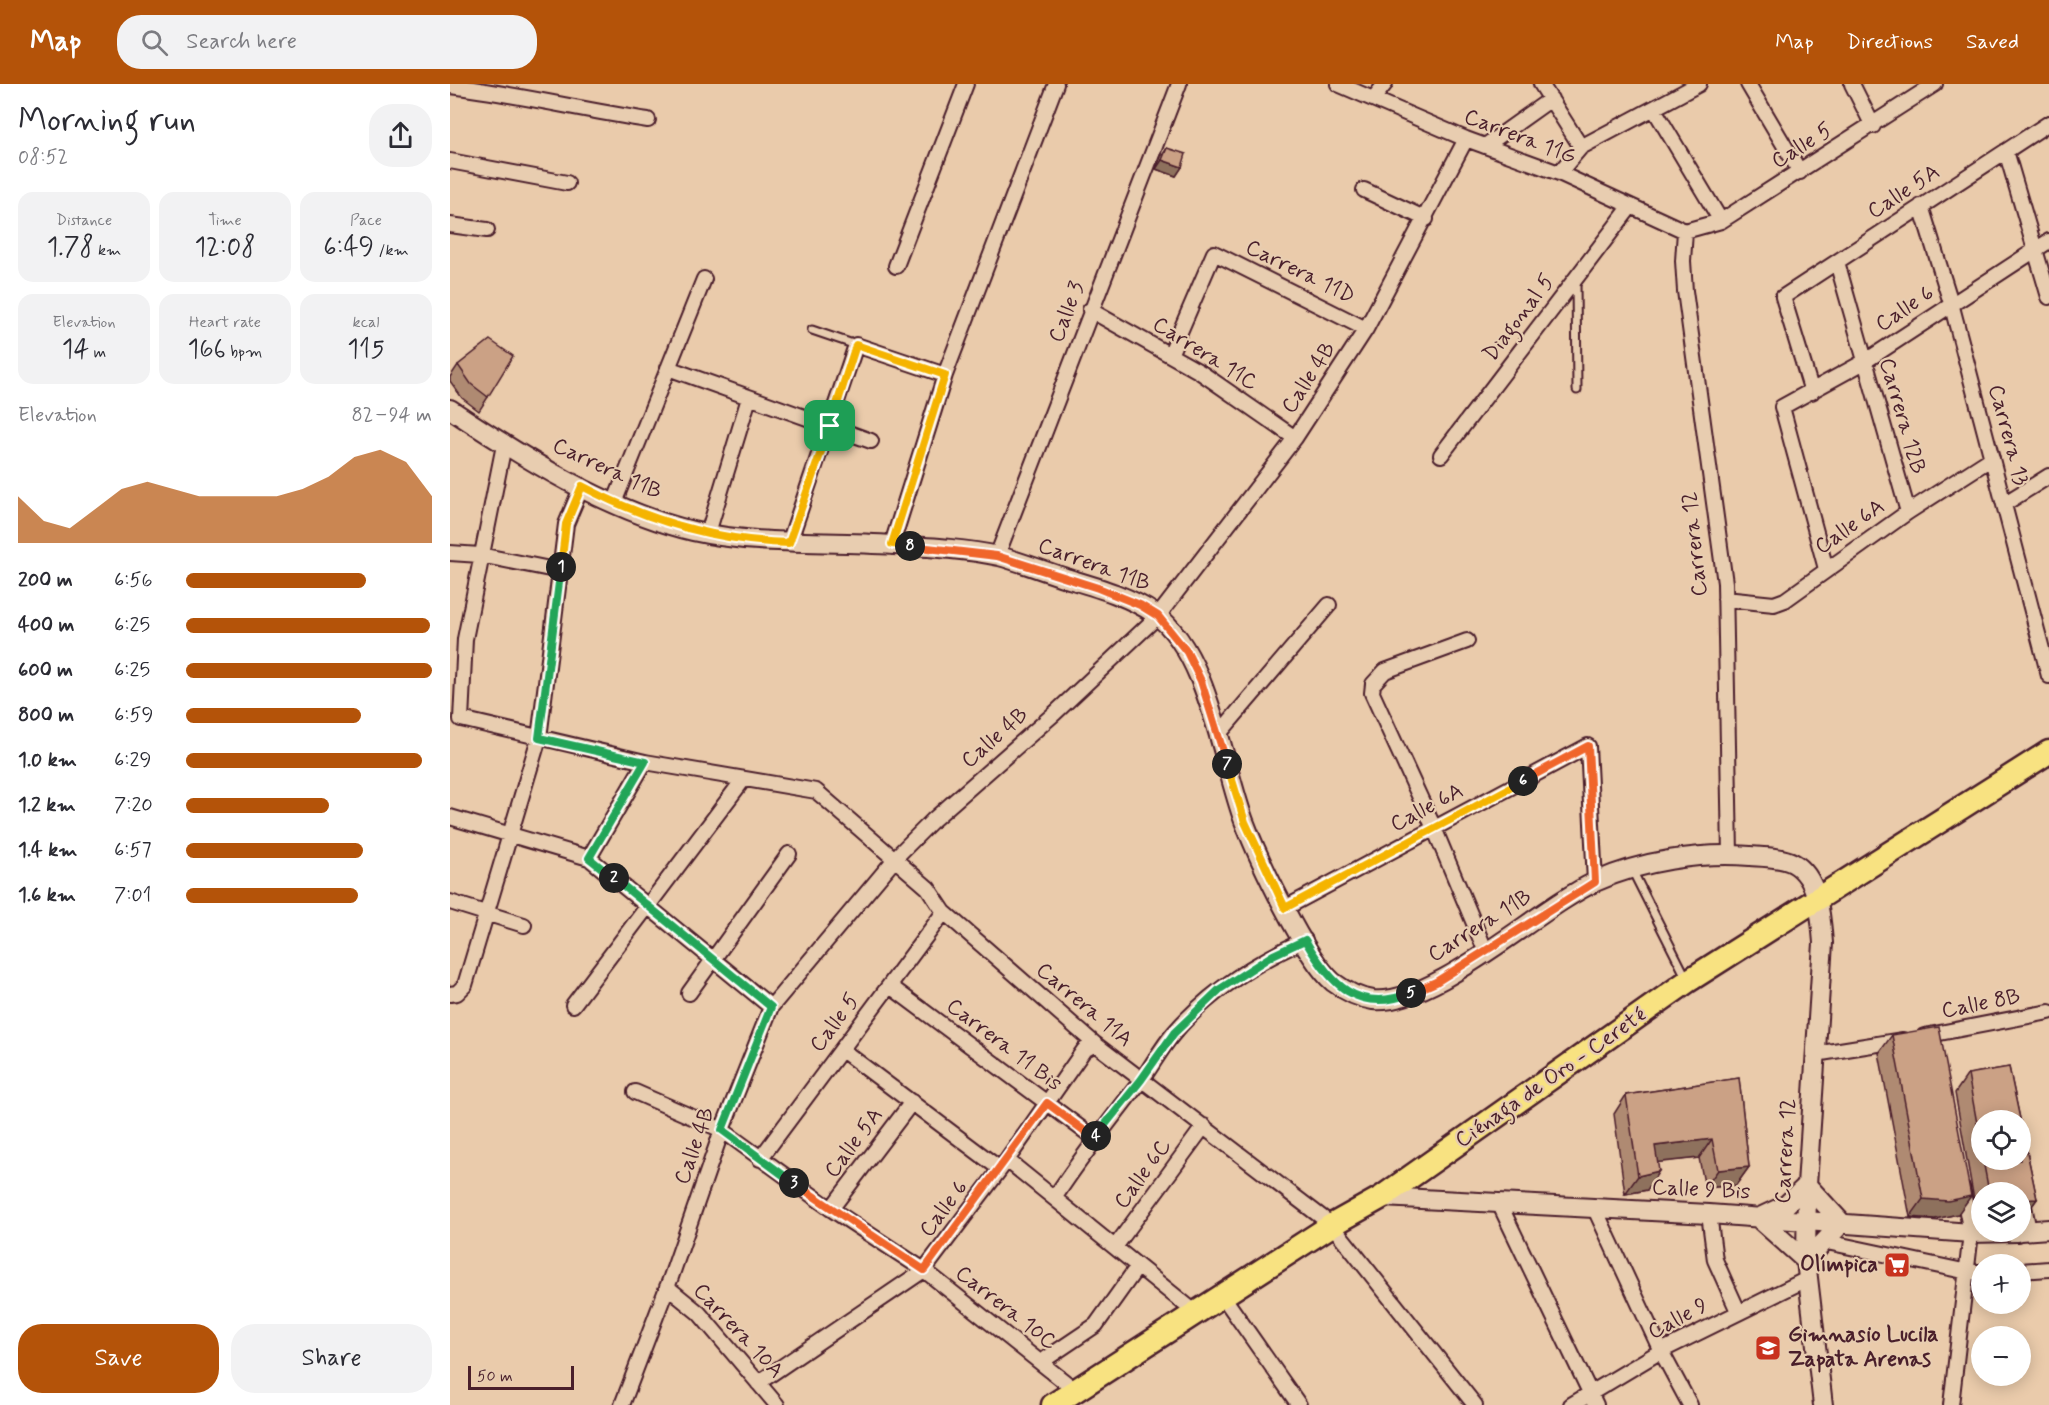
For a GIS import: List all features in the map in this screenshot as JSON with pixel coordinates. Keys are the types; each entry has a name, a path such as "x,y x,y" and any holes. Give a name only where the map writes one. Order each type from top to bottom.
{"highway":[{"name":"Ciénaga de Oro - Cereté","path":"1053,1405 1332,1225 1382,1197 1688,981 2049,752"}],"street":[{"path":"896,266 966,84"},
{"path":"892,544 945,375 1056,84"},
{"name":"Calle 3","path":"997,556 1090,309 1179,84"},
{"name":"Carrera 11G","path":"1338,84 1466,139 1559,173 1685,231"},
{"path":"1373,99 1385,84"},
{"path":"1541,84 1581,147"},
{"path":"1559,173 1581,147 1699,84"},
{"path":"1748,84 1800,172"},
{"path":"1852,84 1873,126"},
{"name":"Calle 5","path":"1685,231 1721,221 1873,126 1935,84"},
{"path":"450,86 511,94 589,111 648,120"},
{"path":"1485,146 1551,99"},
{"path":"1654,110 1721,221"},
{"name":"Calle 5A","path":"1812,392 1783,297 2049,123"},
{"name":"Calle 4B","path":"622,1405 667,1287 722,1130 771,1007 895,859 933,820 1055,713 1158,616 1295,438 1366,329 1426,219 1466,139"},
{"path":"2006,151 2049,297"},
{"path":"450,161 567,183"},
{"path":"1364,190 1426,219"},
{"name":"Diagonal 5","path":"1441,455 1631,206"},
{"name":"Carrera 13","path":"1921,206 1951,303 2049,676"},
{"path":"450,225 487,230"},
{"name":"Carrera 12","path":"1685,231 1683,261 1685,291 1707,441 1725,598 1730,855"},
{"name":"Calle 6","path":"1826,569 1782,407 1864,362 2049,241"},
{"name":"Carrera 11D","path":"1170,355 1214,253 1366,329"},
{"name":"Carrera 12B","path":"1837,262 1908,512"},
{"path":"614,503 704,279"},
{"name":"Carrera 11C","path":"1090,309 1200,372 1295,438"},
{"path":"789,543 856,345 945,375"},
{"path":"668,368 872,441"},
{"path":"708,533 749,398"},
{"name":"Carrera 11B","path":"450,409 504,445 614,503 692,531 789,543 892,544 997,556 1098,588 1140,605 1158,616 1187,652 1201,681 1245,822 1285,908 1330,979 1351,994 1375,1000 1402,996 1436,982 1595,882 1676,859 1730,855 1794,863 1809,878 1816,899"},
{"path":"480,555 504,445"},
{"name":"Calle 6A","path":"1725,598 1774,604 1795,593 1908,512 1992,458"},
{"path":"2004,504 2049,476"},
{"path":"450,994 457,993 465,985 539,738 566,524 582,486"},
{"path":"450,553 480,555 560,571"},
{"name":"Carrera 11A","path":"480,555 465,639 462,719 645,762 816,791 928,888 944,912 1095,1044 1332,1225 1475,1405"},
{"path":"1218,735 1329,605"},
{"path":"1467,641 1385,671 1373,684 1372,693 1434,828 1486,952"},
{"name":"Calle 6A","path":"1285,908 1588,746 1595,882"},
{"path":"589,858 645,762"},
{"path":"573,1005 743,780"},
{"path":"450,817 589,858 771,1007"},
{"path":"689,993 789,854"},
{"name":"Carrera 12","path":"1816,899 1823,943 1806,1221 1807,1269 1823,1405"},
{"path":"450,902 524,925"},
{"name":"Calle 5","path":"760,1159 944,912"},
{"path":"1055,1197 1094,1138 1141,1080 1174,1033 1220,989 1273,955 1305,940"},
{"name":"Carrera 11 Bis","path":"890,986 1094,1138"},
{"name":"Calle 8B","path":"1815,1054 1936,1040 2049,1012"},
{"name":"Calle 6","path":"758,1383 924,1270 1004,1165 1084,1050 1095,1044"},
{"path":"842,1050 912,1102 1055,1197 1196,1313"},
{"name":"Carrera 10C","path":"635,1092 722,1130 831,1209 924,1270 1075,1390"},
{"name":"Calle 5A","path":"831,1209 912,1102"},
{"name":"Calle 6C","path":"1115,1247 1204,1126"},
{"path":"1960,1175 1971,1233"},
{"path":"1807,1185 1842,1223 1807,1269 1758,1218 1786,1205 1807,1185"},
{"name":"Calle 9 Bis","path":"1382,1197 1500,1205 1709,1214 1971,1233"},
{"path":"1500,1205 1593,1399"},
{"path":"1595,1209 1661,1351 1690,1405"},
{"path":"1709,1214 1715,1260 1738,1311"},
{"path":"1827,1242 1971,1271"},
{"path":"1041,1362 1096,1325 1138,1266"},
{"name":"Calle 9","path":"1571,1405 1593,1399 1661,1351 1738,1311 1807,1269"},
{"path":"2031,1270 2049,1269"},
{"name":"Carrera 10A","path":"667,1287 699,1313 777,1405"},
{"path":"1951,1405 1971,1294"},
{"path":"1222,1295 1299,1405"}],"lane":[{"path":"1576,278 1578,390"},
{"path":"812,330 856,345"},
{"path":"1632,870 1688,981"}],"building":[{"path":"1167,148 1186,154 1182,167 1162,160"},
{"path":"490,340 513,356 488,397 471,384 458,365"},
{"path":"1939,1027 1971,1196 1948,1201 1923,1199 1892,1035"},
{"path":"2009,1067 2018,1110 1975,1110 1968,1074"},
{"path":"1739,1078 1749,1167 1718,1170 1712,1139 1655,1146 1659,1171 1638,1176 1626,1095"},
{"path":"1985,1170 2031,1170 2037,1199 2031,1199 2031,1182 1987,1182"}],"place":[{"name":"Olímpica","path":"1897,1265"},
{"name":"Gimnasio Lucila Zapata Arenas","path":"1768,1348"}],"route":[{"path":"856,345 945,375 892,544 997,556 1098,588 1140,605 1158,616 1187,652 1201,681 1245,822 1285,908 1588,746 1595,882 1436,982 1402,996 1375,1000 1351,994 1330,979 1305,940 1273,955 1220,989 1174,1033 1141,1080 1094,1138 1047,1103 924,1270 831,1209 722,1130 771,1007 589,858 645,762 539,738 566,524 572,505 582,486 620,506 692,531 789,543 830,426 856,345"}]}
